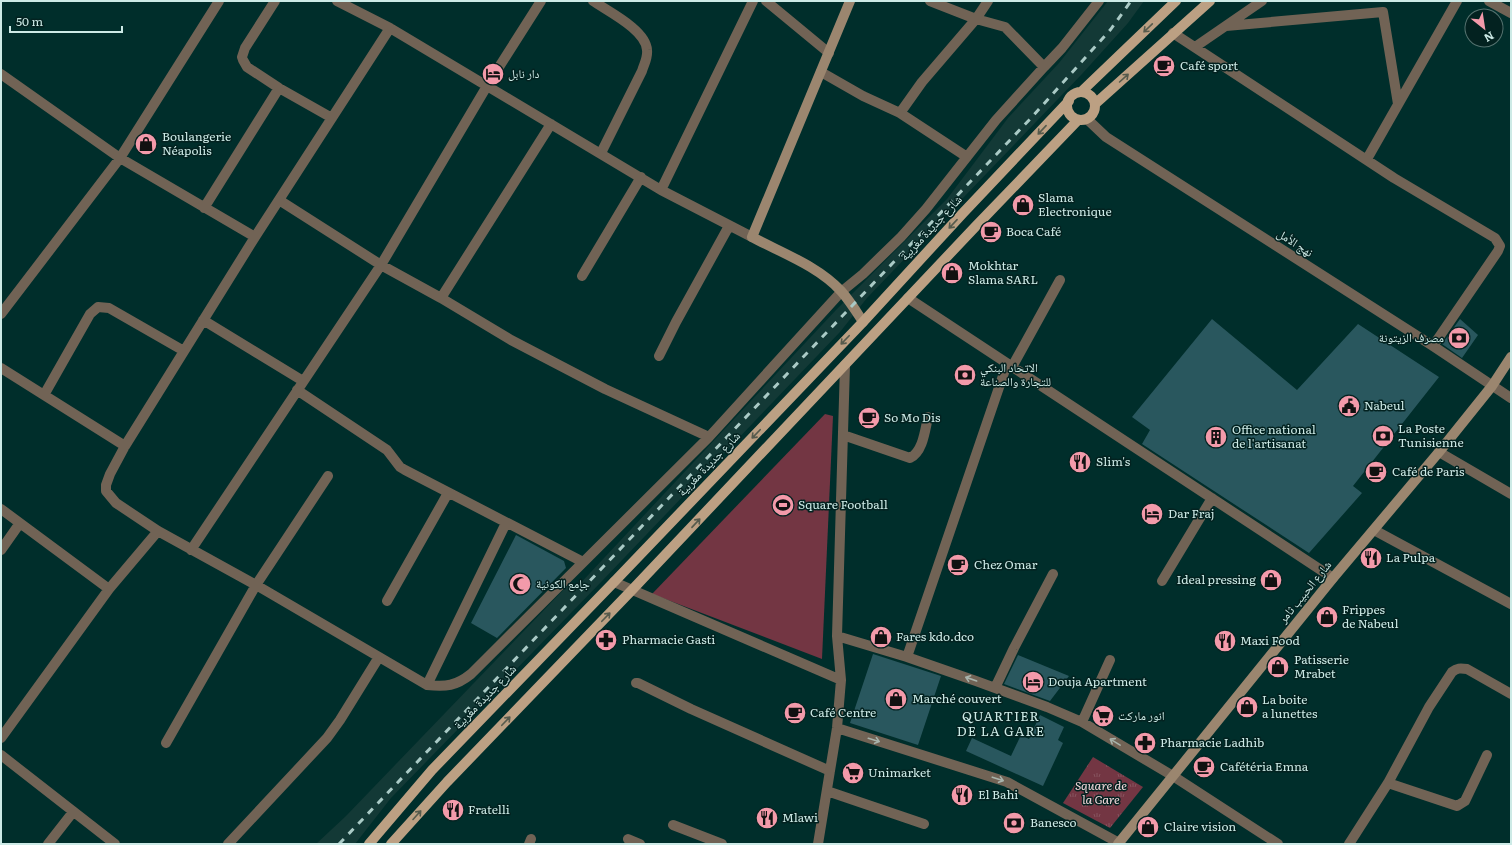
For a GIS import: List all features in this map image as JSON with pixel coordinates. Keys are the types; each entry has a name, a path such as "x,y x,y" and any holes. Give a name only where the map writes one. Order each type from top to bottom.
{"main road":[{"path":"850,1 752,237 816,271 841,292 863,322"},
{"path":"1083,119 1073,117 1069,113 1068,101 1076,94 1081,92 1176,1"},
{"path":"391,844 447,782 632,590 976,226 1083,119 1092,115 1095,104 1210,1"},
{"path":"1081,92 1090,96 1095,104"},
{"name":"شارع جديدة مغربية","path":"369,844 432,770 863,322 1068,101"},
{"name":"شارع الحبيب ثامر","path":"1119,843 1332,578 1439,452 1492,386 1511,357"}],"street":[{"path":"1,314 120,158 219,1"},
{"path":"275,1 245,48 242,56 247,66 279,88 332,118"},
{"path":"337,1 390,28 661,190 752,237"},
{"path":"191,550 381,265 487,86 541,1"},
{"path":"593,1 631,26 643,37 647,50 647,57 642,71 601,153"},
{"path":"661,190 753,1"},
{"path":"766,1 829,53"},
{"path":"930,1 1005,27 1044,67"},
{"path":"900,113 922,82 976,18 988,1"},
{"path":"390,28 255,237 125,446 110,474 106,485 106,491 116,503 158,531 256,585 427,685 444,687 455,684 471,674 709,437 841,292 863,274 901,237 926,209 996,120 1062,48 1099,1"},
{"path":"1195,47 1262,1"},
{"path":"1367,159 1457,1"},
{"path":"1490,1 1511,13"},
{"path":"1226,26 1383,12 1398,104"},
{"path":"1173,33 1394,178 1495,238 1500,246 1498,251 1432,346"},
{"path":"821,72 863,96 900,113 967,157"},
{"path":"1,74 120,158 255,237"},
{"path":"204,208 279,88"},
{"name":"نهج الأمل","path":"1083,119 1106,137 1511,398"},
{"path":"441,298 551,124"},
{"path":"582,276 641,177"},
{"path":"279,200 381,265 441,298 518,344 604,389 709,437"},
{"path":"659,356 729,226"},
{"path":"907,657 1010,365 1060,280"},
{"path":"908,298 1332,578"},
{"path":"44,395 90,314 98,307 109,308 184,351"},
{"path":"203,320 300,386 387,450 400,467 583,562"},
{"path":"818,844 837,728 841,680 837,636 845,366"},
{"path":"1,368 125,446"},
{"path":"843,435 910,458 918,452 928,417"},
{"path":"1439,452 1511,494"},
{"path":"166,743 256,585 328,476"},
{"path":"387,601 448,493"},
{"path":"1162,581 1212,498"},
{"path":"1,509 109,589"},
{"path":"1,550 20,523"},
{"path":"427,685 506,523"},
{"path":"1374,530 1511,604"},
{"path":"1,738 109,589 158,531"},
{"path":"995,688 1014,648 1053,574"},
{"path":"614,582 841,680"},
{"path":"837,636 907,657 1047,707 1082,722 1173,776 1278,844"},
{"path":"228,844 327,738 340,720 379,657"},
{"path":"1082,722 1110,660"},
{"path":"1349,844 1388,783 1429,707 1452,672 1461,668 1467,669 1511,694"},
{"path":"636,683 830,771"},
{"path":"837,728 1007,782 1119,843"},
{"path":"1,755 115,844"},
{"path":"1388,783 1457,806 1465,801 1487,755"},
{"path":"827,791 924,824"},
{"path":"48,844 73,812"},
{"path":"673,825 722,844"},
{"path":"628,839 640,844"}],"shaded area":[{"path":"1108,1 1144,1 1128,23 1082,74 867,298 840,332 603,580 391,798 355,844 316,844 346,816 570,583 576,588 836,310 947,199 1008,118 1059,63"}],"green space":[{"name":"Square Football","path":"825,414 833,416 822,659 652,594"},
{"name":"Square de la Gare","path":"1093,757 1143,787 1110,828 1063,803"}],"building":[{"name":"Office national de l'artisanat","path":"1212,319 1297,390 1358,324 1439,377 1353,486 1362,493 1309,553 1142,444 1150,430 1132,417"},
{"name":"مصرف الزيتونة","path":"1460,319 1478,335 1462,358 1442,344"},
{"name":"جامع الكونية","path":"516,535 564,561 566,568 497,638 471,623"},
{"name":"Marché couvert","path":"873,654 941,676 918,745 850,723"},
{"name":"Douja Apartment","path":"1018,655 1069,676 1050,701 1004,684"},
{"path":"1040,715 1064,727 1058,740 1063,743 1043,786 966,751 972,738 1011,756 1021,735 1029,739"}],"railway":[{"path":"339,844 1032,117 1111,29 1131,1"}],"place":[{"name":"Café sport","path":"1164,66"},
{"name":"دار نابل","path":"493,74"},
{"name":"Boulangerie Néapolis","path":"146,144"},
{"name":"Slama Electronique","path":"1023,205"},
{"name":"Boca Café","path":"991,232"},
{"name":"Mokhtar Slama SARL","path":"952,273"},
{"name":"مصرف الزيتونة","path":"1459,338"},
{"name":"الاتحاد البنكي للتجارة والصناعة","path":"965,375"},
{"name":"Nabeul","path":"1349,406"},
{"name":"So Mo Dis","path":"869,418"},
{"name":"La Poste Tunisienne","path":"1383,436"},
{"name":"Office national de l'artisanat","path":"1216,437"},
{"name":"Slim's","path":"1080,462"},
{"name":"Café de Paris","path":"1376,472"},
{"name":"Square Football","path":"783,505"},
{"name":"Dar Fraj","path":"1152,514"},
{"name":"La Pulpa","path":"1371,558"},
{"name":"Chez Omar","path":"958,565"},
{"name":"Ideal pressing","path":"1271,580"},
{"name":"جامع الكونية","path":"520,584"},
{"name":"Frippes de Nabeul","path":"1327,617"},
{"name":"Fares kdo.dco","path":"881,637"},
{"name":"Pharmacie Gasti","path":"606,640"},
{"name":"Maxi Food","path":"1225,641"},
{"name":"Patisserie Mrabet","path":"1278,667"},
{"name":"Douja Apartment","path":"1033,682"},
{"name":"Marché couvert","path":"896,699"},
{"name":"La boite a lunettes","path":"1247,707"},
{"name":"Café Centre","path":"795,713"},
{"name":"انور ماركت","path":"1103,716"},
{"name":"Pharmacie Ladhib","path":"1145,743"},
{"name":"Cafétéria Emna","path":"1204,767"},
{"name":"Unimarket","path":"853,773"},
{"name":"El Bahi","path":"962,795"},
{"name":"Fratelli","path":"453,810"},
{"name":"Mlawi","path":"767,818"},
{"name":"Banesco","path":"1014,823"},
{"name":"Claire vision","path":"1148,827"}],"district":[{"name":"QUARTIER DE LA GARE","path":"1001,724"}]}
